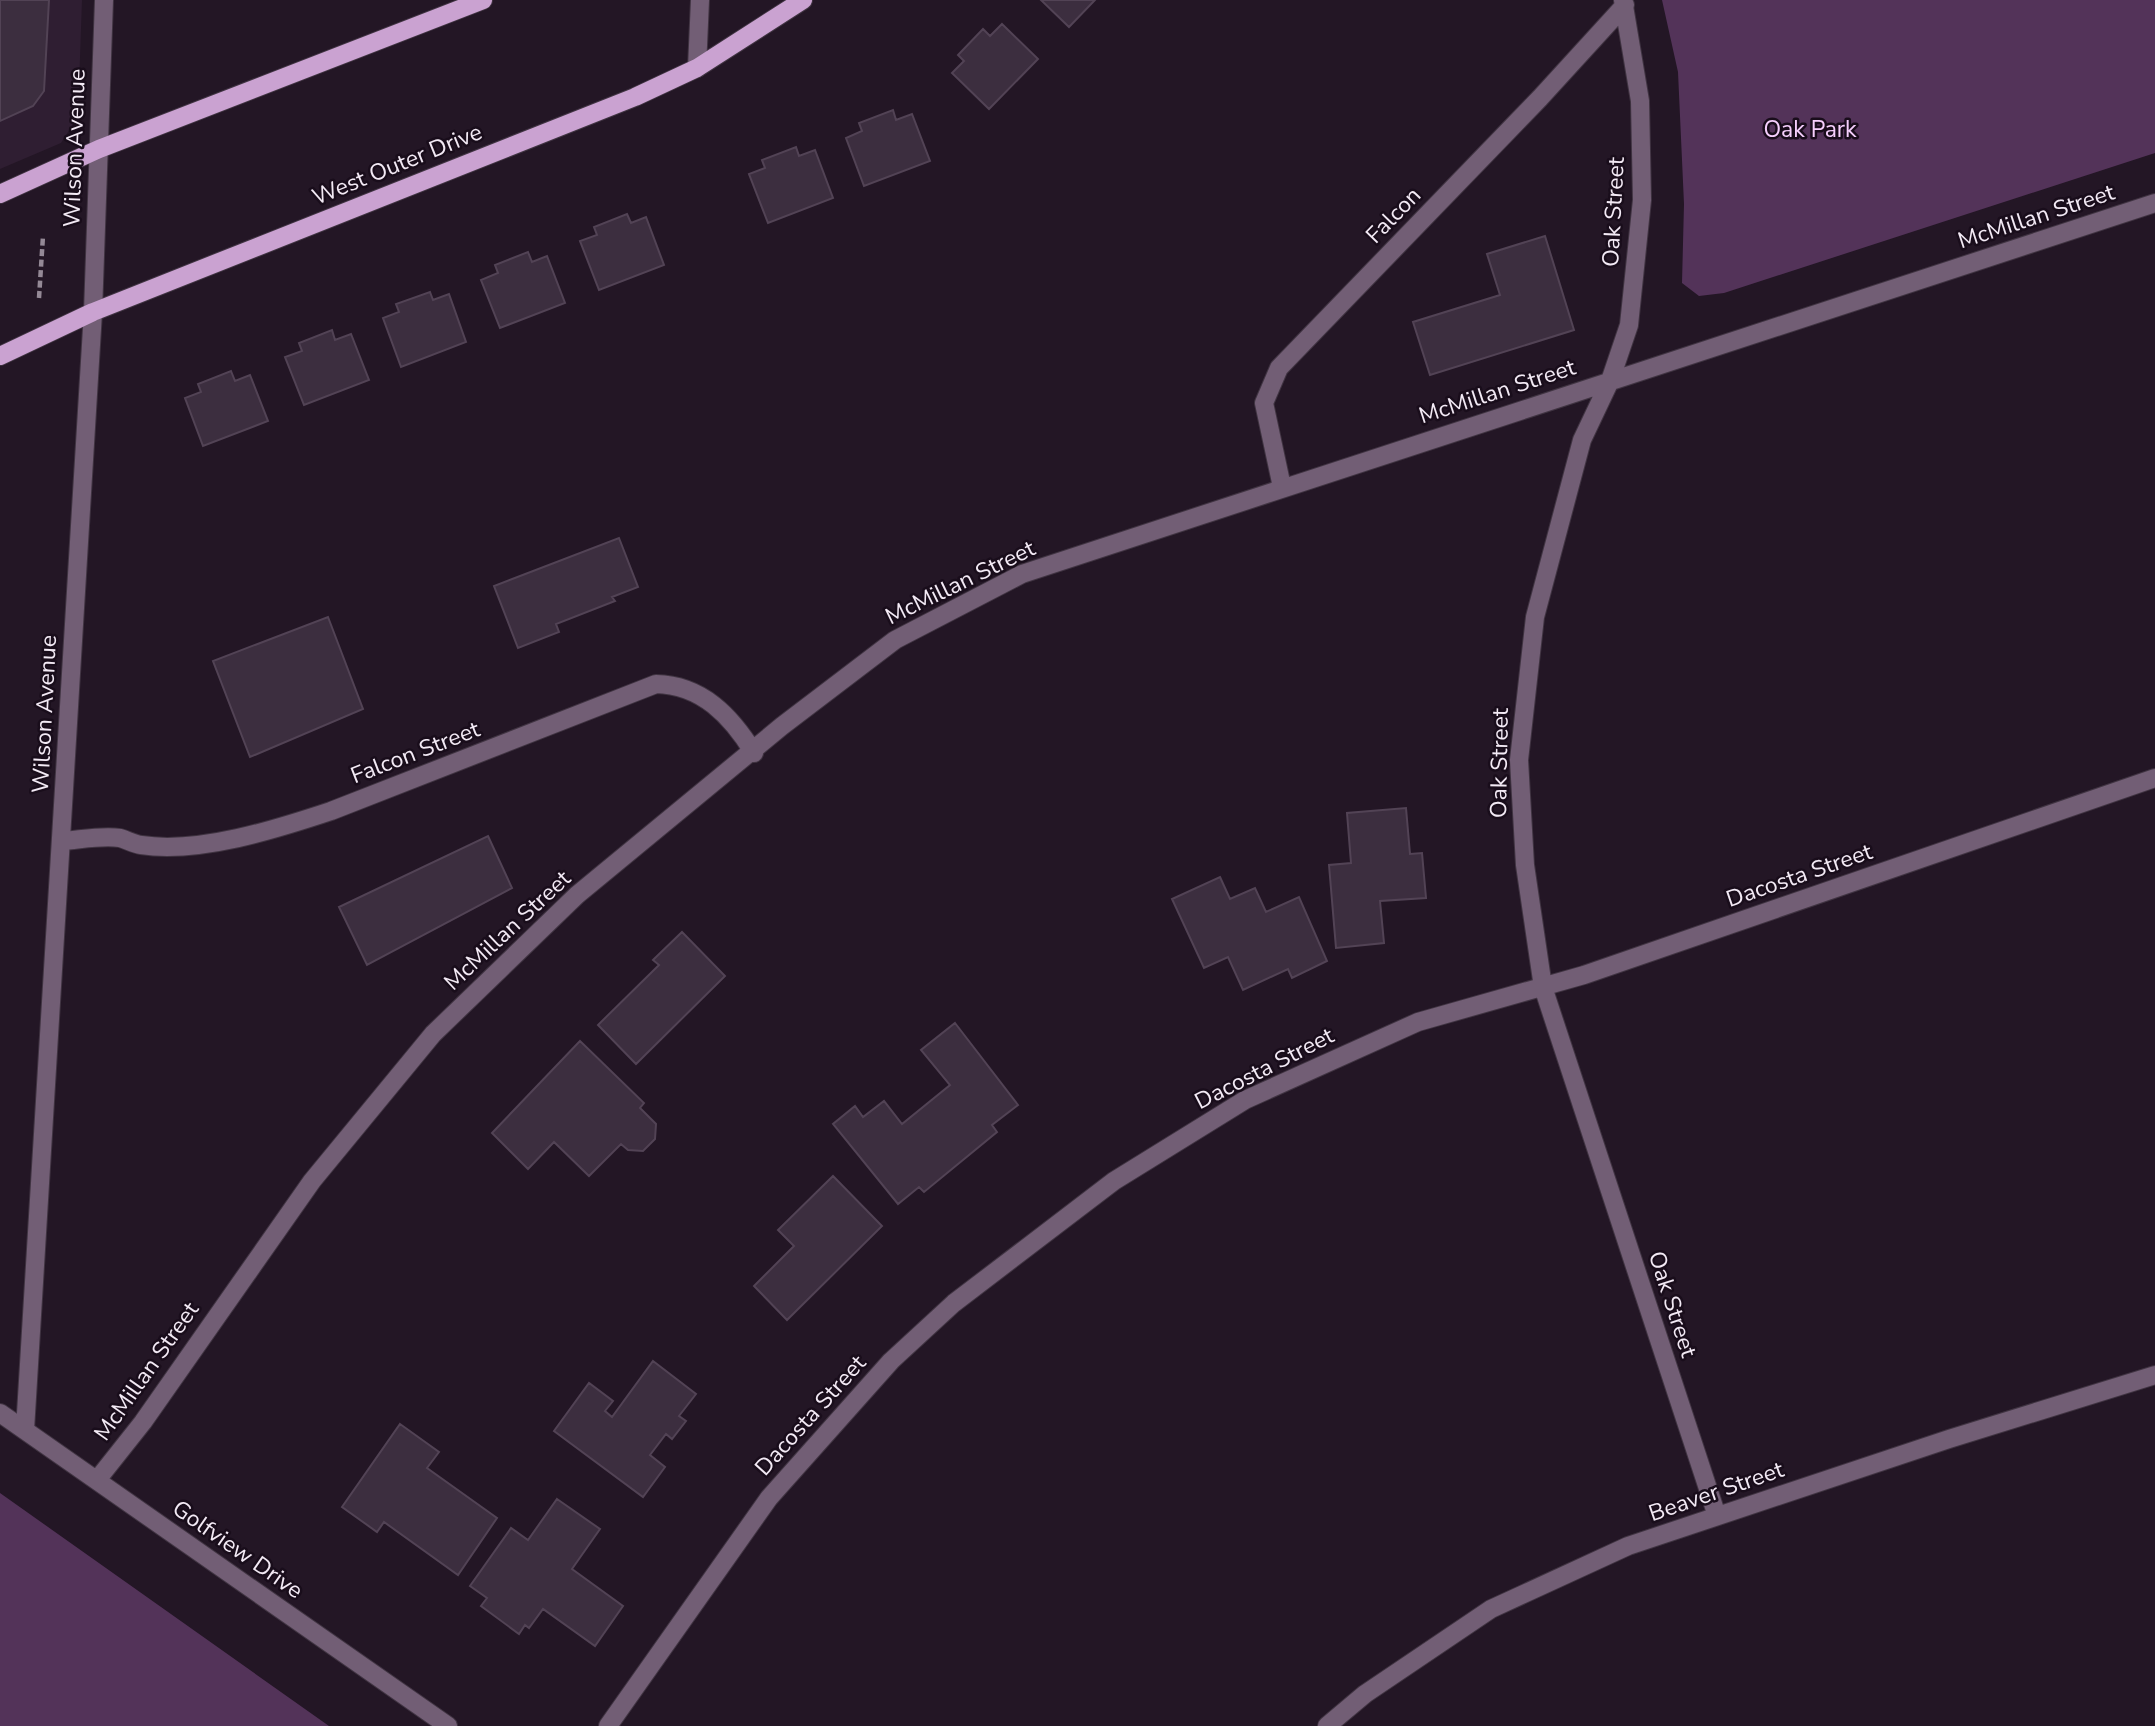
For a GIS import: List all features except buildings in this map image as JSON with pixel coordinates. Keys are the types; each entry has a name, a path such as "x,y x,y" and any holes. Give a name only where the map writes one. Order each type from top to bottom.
{"main road":[{"path":"0,194 99,149 484,0"},
{"name":"West Outer Drive","path":"0,356 93,312 635,97 696,68 803,0"}],"street":[{"name":"Wilson Avenue","path":"25,1430 93,312 104,0"},
{"path":"696,68 700,0"},
{"name":"Oak Street","path":"1624,2 1640,101 1642,200 1629,325 1610,381 1582,440 1535,617 1524,692 1519,760 1525,865 1543,988 1717,1516"},
{"name":"Falcon","path":"1282,486 1264,402 1279,368 1540,98 1624,2"},
{"name":"McMillan Street","path":"97,1480 143,1422 312,1181 433,1034 577,895 754,752 782,726 895,640 1022,574 1282,486 2155,203"},
{"name":"Falcon Street","path":"61,841 119,838 140,845 186,845 232,840 276,830 656,684 677,685 699,695 735,722 754,752"},
{"name":"Dacosta Street","path":"608,1726 769,1498 891,1361 954,1303 1114,1181 1245,1100 1418,1022 1543,988 2155,778"},
{"name":"Beaver Street","path":"1327,1726 1365,1694 1491,1609 1628,1546 2155,1375"},
{"name":"Golfview Drive","path":"0,1413 448,1726"}],"path":[{"path":"39,298 43,236"}],"shaded area":[{"path":"0,0 82,0 78,116 61,143 0,169"}],"green space":[{"name":"Oak Park","path":"1662,0 2155,0 2155,153 1724,293 1699,296 1682,283 1684,204 1678,72"},
{"path":"0,1493 329,1726 0,1726"}]}
